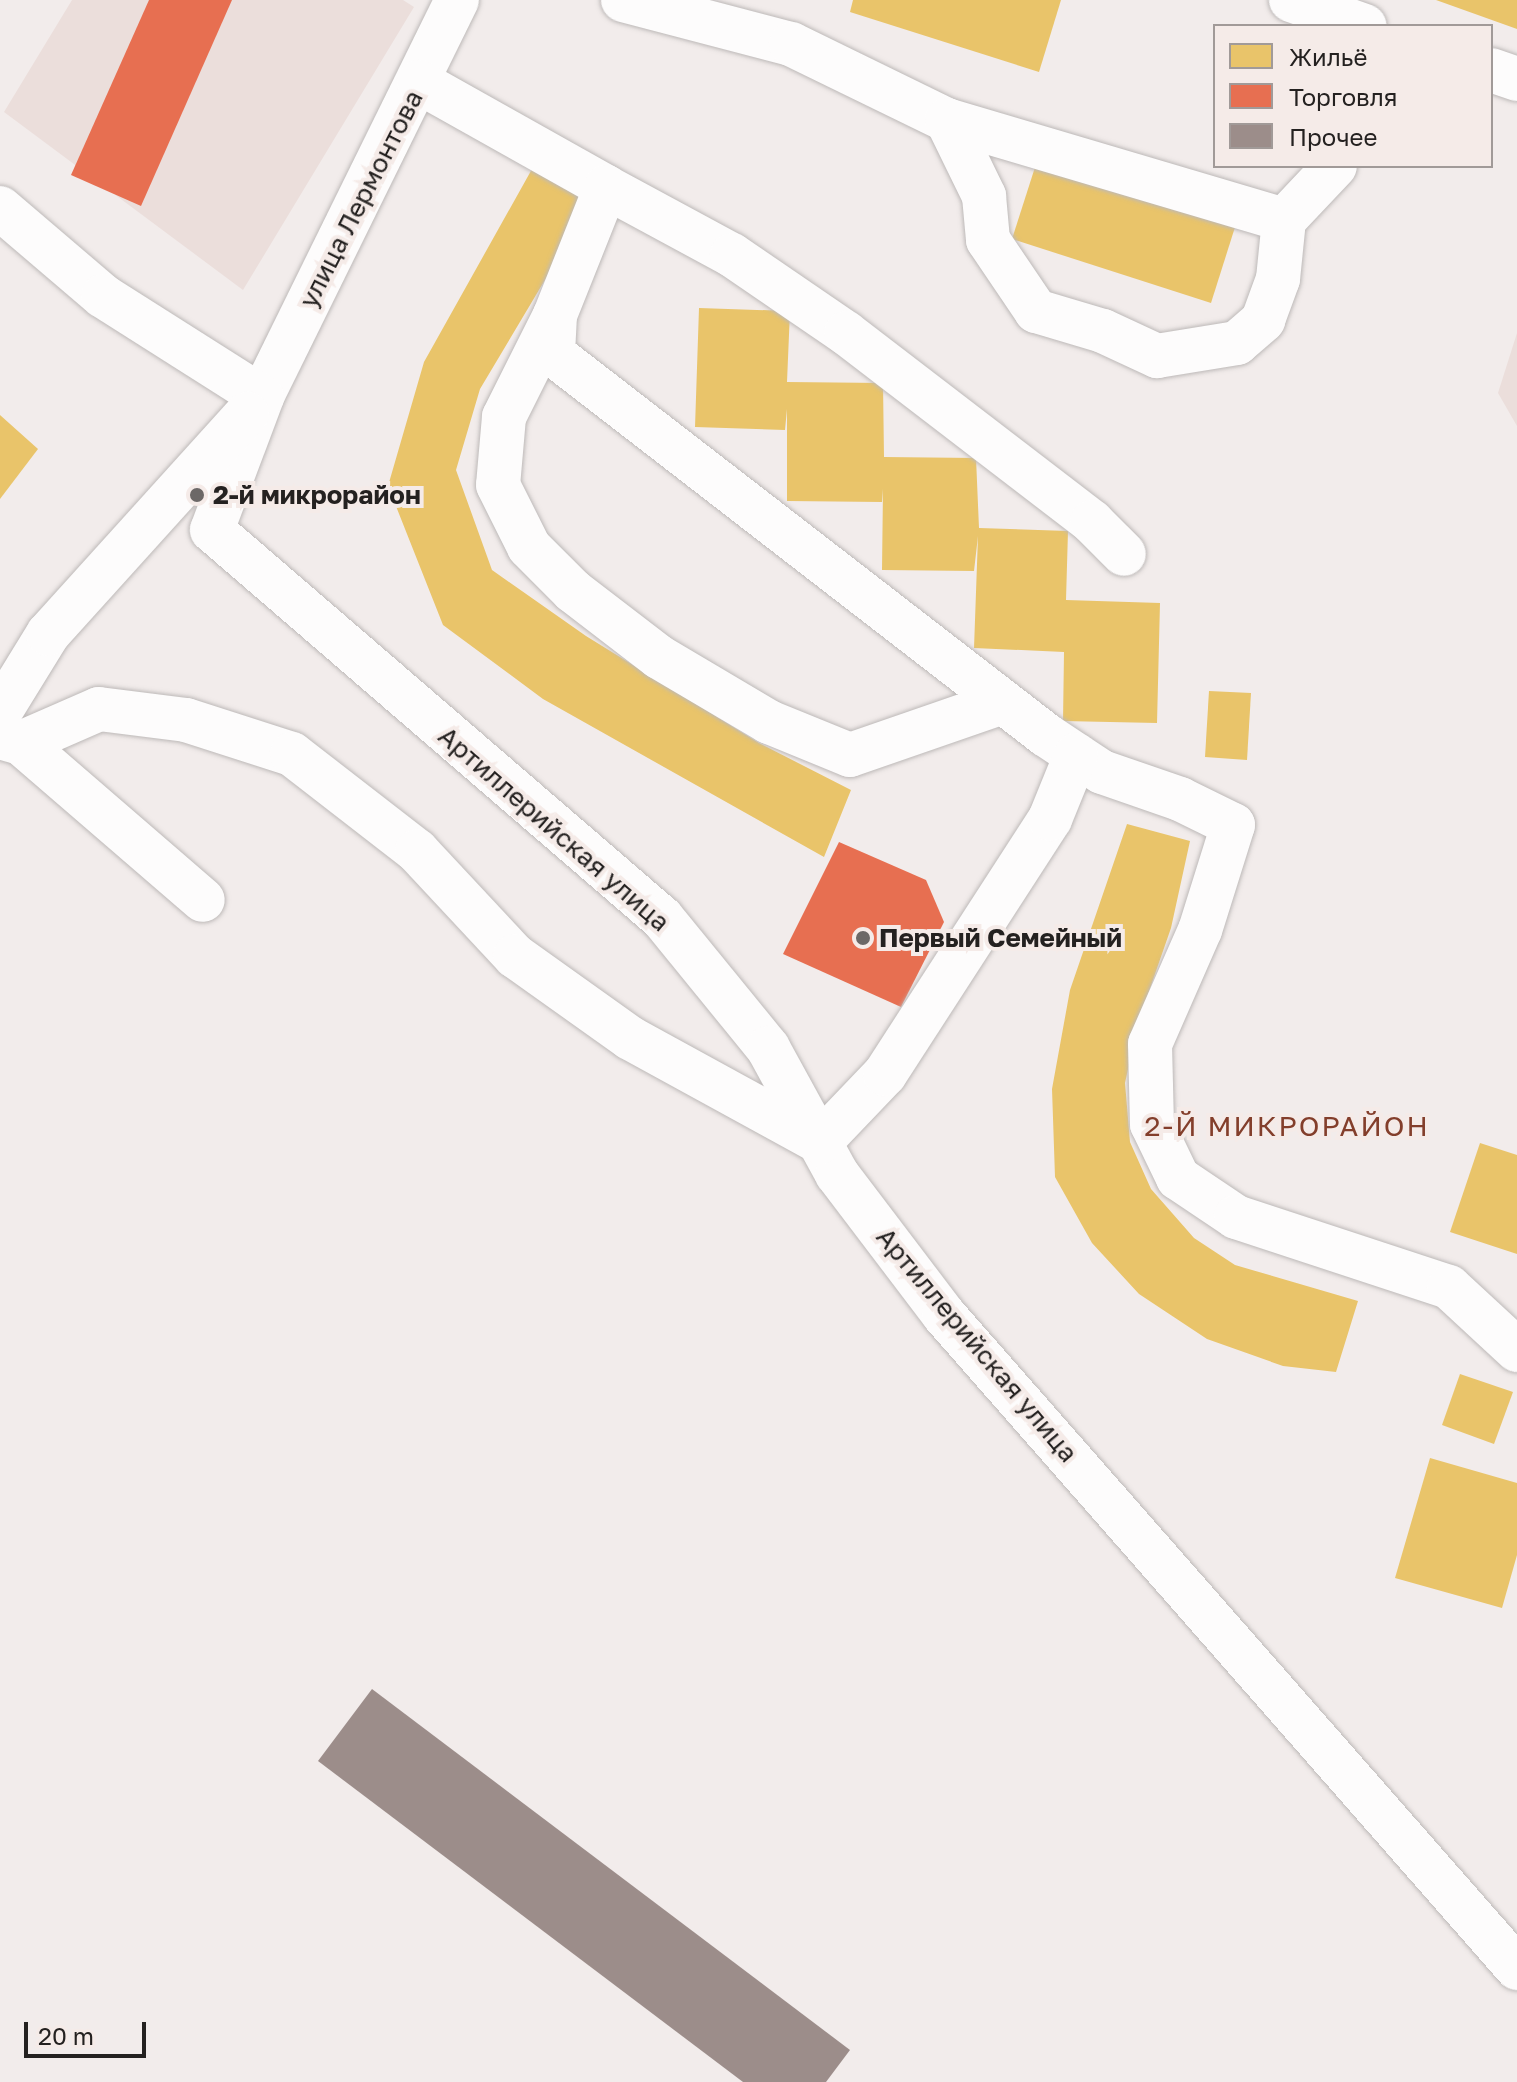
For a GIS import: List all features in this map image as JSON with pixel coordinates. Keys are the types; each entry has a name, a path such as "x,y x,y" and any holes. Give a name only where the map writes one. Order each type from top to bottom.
{"street":[{"name":"улица Лермонтова","path":"262,397 457,0"},
{"path":"623,0 791,44 947,120 1284,220"},
{"path":"1291,0 1359,24"},
{"path":"1493,71 1517,79"},
{"path":"419,82 732,255 846,333 1092,522 1124,554"},
{"path":"947,120 984,196 988,240 1036,311 1103,331 1157,356 1237,343 1263,320 1278,279 1284,220 1333,168"},
{"path":"606,187 555,315 504,417 498,485 529,547 573,591 659,657 769,722 850,755 1003,702"},
{"path":"0,208 103,296 262,397 48,634 7,731"},
{"path":"555,315 553,354 1003,702 1102,772 1180,799 1233,825 1200,930 1150,1044 1152,1124 1178,1178 1236,1217 1449,1287 1517,1350"},
{"name":"Артиллерийская улица","path":"262,397 212,530 662,918 768,1048 837,1174 944,1315 1501,1920 1517,1968"},
{"path":"7,731 99,709 186,720 292,754 417,851 515,956 630,1038 820,1142 885,1074 1050,819 1076,755"},
{"path":"7,731 203,900"}],"shaded area":[{"path":"72,0 403,0 414,7 243,290 4,112"},
{"path":"1517,333 1517,426 1498,393"}],"building: Жильё":[{"path":"853,0 1061,0 1039,72 850,12"},
{"path":"1436,0 1517,0 1517,29"},
{"path":"1037,161 1236,224 1211,303 1012,239"},
{"path":"532,169 592,201 480,389 456,470 492,570 586,636 759,743 851,790 824,857 543,699 443,625 388,486 424,362"},
{"path":"699,308 790,311 787,382 883,383 884,457 976,458 979,528 1068,531 1066,600 1160,603 1157,723 1063,721 1064,652 974,648 978,536 974,571 882,570 883,489 882,502 787,501 787,409 785,430 695,427"},
{"path":"0,415 38,449 0,499"},
{"path":"1209,691 1251,693 1247,760 1205,757"},
{"path":"1127,824 1190,841 1171,928 1138,1023 1125,1083 1130,1142 1151,1189 1194,1238 1235,1265 1358,1301 1336,1372 1283,1366 1207,1339 1139,1294 1092,1243 1055,1177 1052,1089 1070,990"},
{"path":"1480,1143 1517,1155 1517,1254 1450,1232"},
{"path":"1460,1374 1513,1392 1494,1444 1442,1425"},
{"path":"1430,1458 1517,1483 1517,1555 1502,1608 1395,1578"}],"building: Торговля":[{"path":"149,0 232,0 141,206 71,175"},
{"name":"Первый Семейный","path":"839,842 926,880 944,922 901,1007 783,954"}],"building: Прочее":[{"path":"372,1689 850,2050 826,2082 743,2082 318,1761"}],"place":[{"name":"2-й микрорайон","path":"197,495"},
{"name":"Первый Семейный","path":"863,938"}],"district":[{"name":"2-Й МИКРОРАЙОН","path":"1287,1126"}]}
